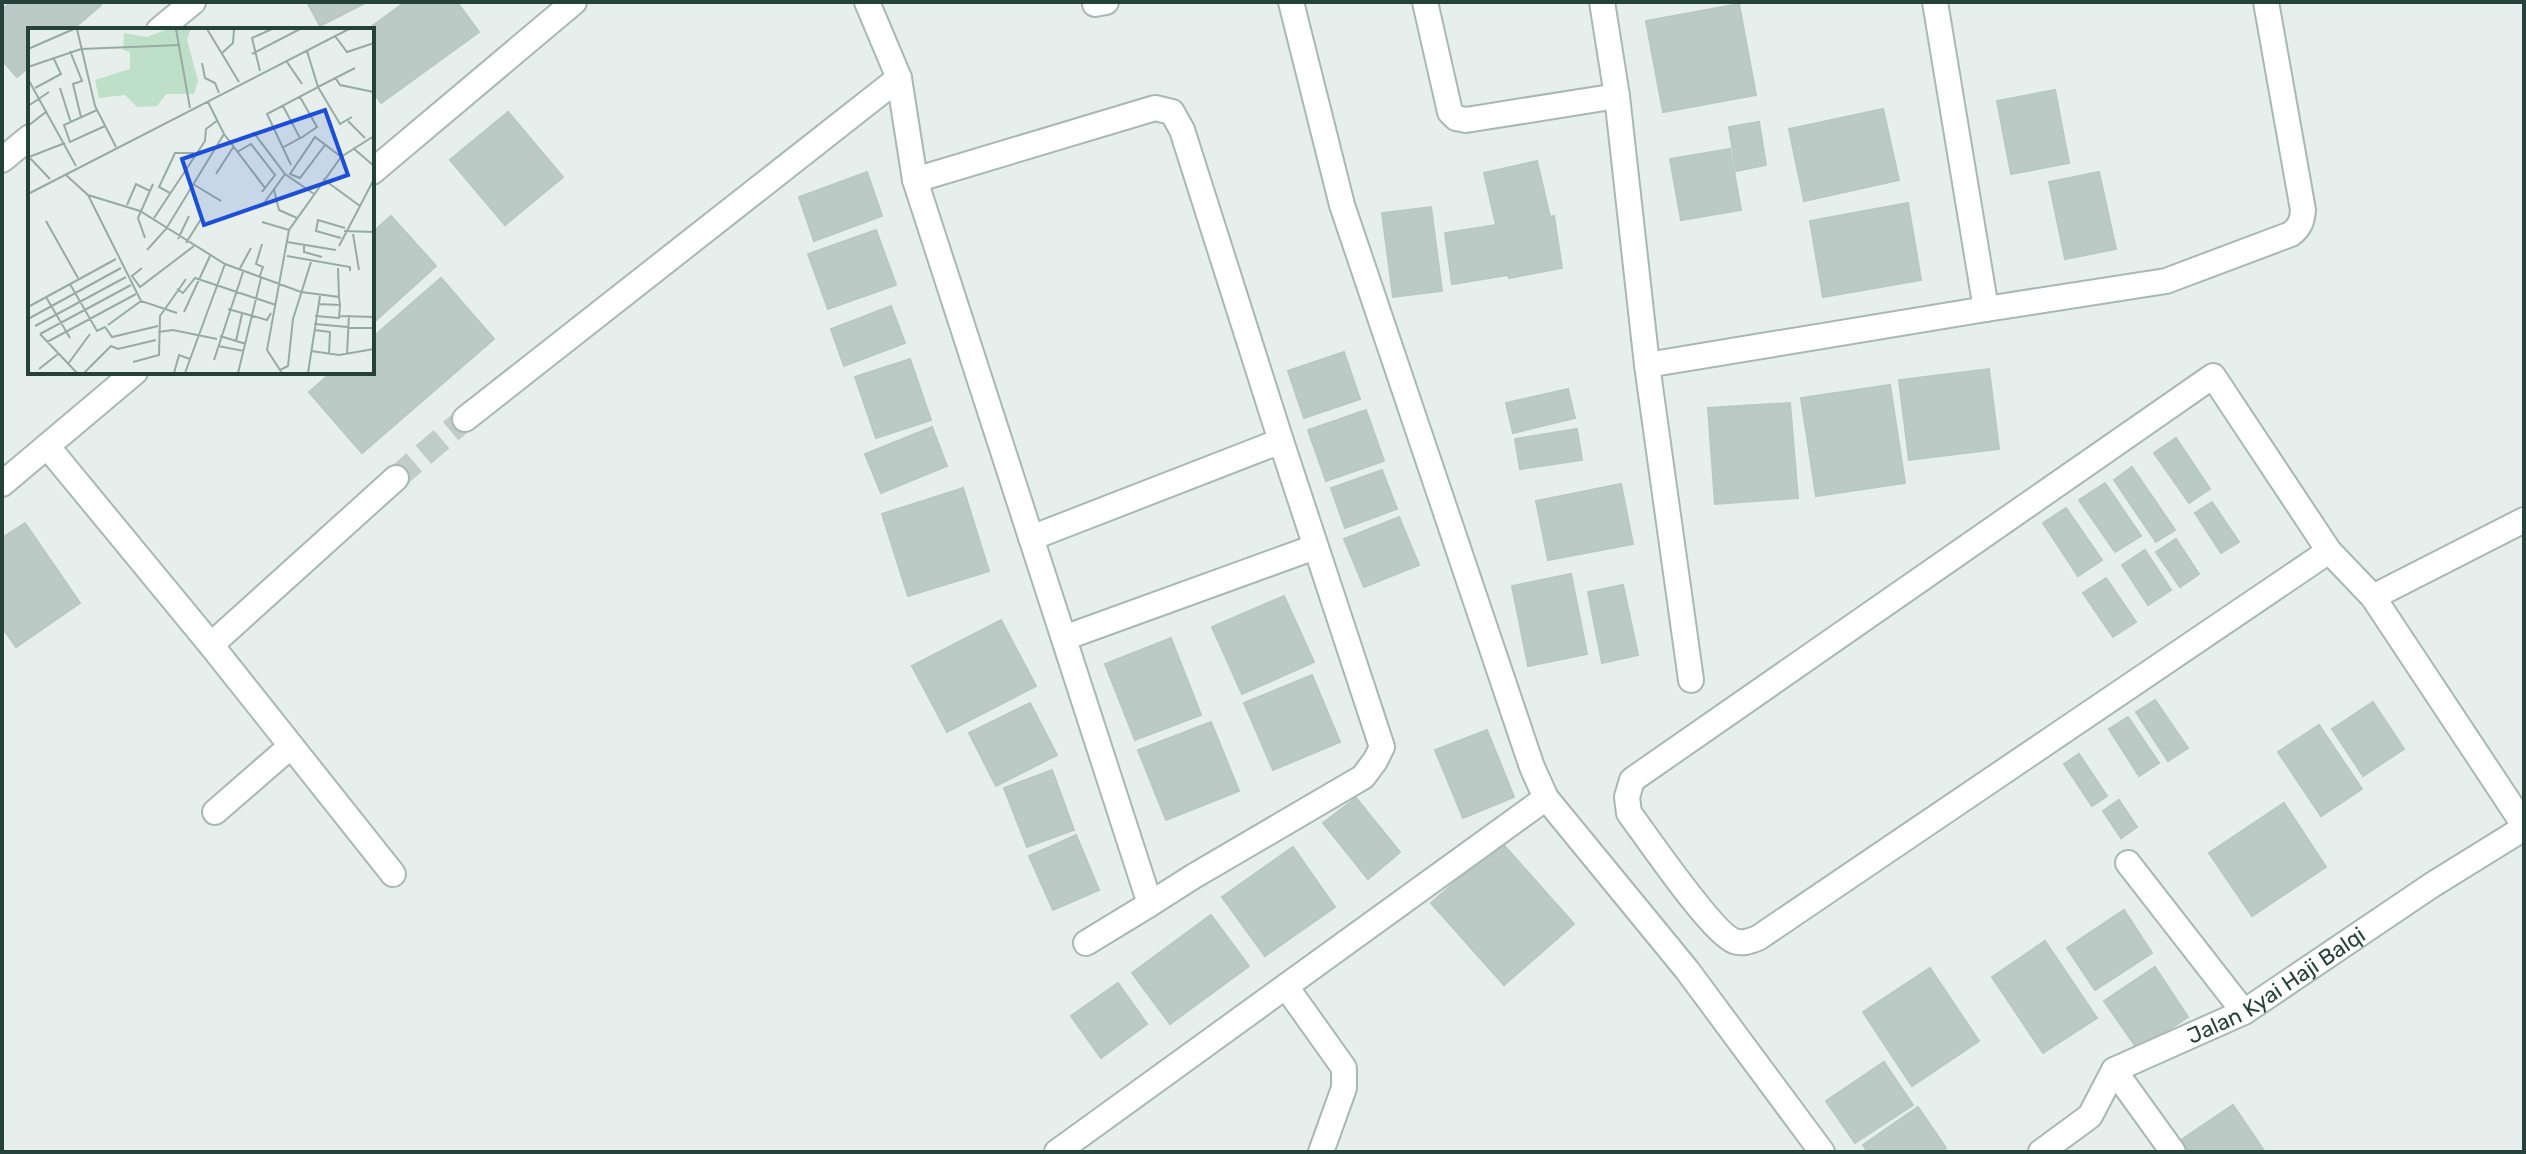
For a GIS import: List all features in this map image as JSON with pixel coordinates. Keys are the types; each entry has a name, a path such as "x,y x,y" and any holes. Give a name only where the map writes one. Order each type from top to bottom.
{"street":[{"path":"161,28 193,2"},
{"path":"374,170 574,2"},
{"path":"867,2 899,78 915,180 1150,904"},
{"path":"1291,2 1342,205 1532,767 1546,798 1687,970 1822,1152"},
{"path":"1425,2 1450,112 1456,118 1466,120 1617,96"},
{"path":"1602,2 1617,96 1647,365 1691,680"},
{"path":"1935,2 1986,309"},
{"path":"1647,365 2166,281 2291,234 2302,221 2303,210 2266,2"},
{"path":"465,419 899,78"},
{"path":"915,180 1155,108 1172,112 1182,130 1382,747 1363,777 1086,943"},
{"path":"2,160 28,139"},
{"path":"2,484 133,374"},
{"path":"2329,551 1758,938 1743,943 1732,941 1713,925 1629,813 1627,797 1632,780 2213,376 2329,551 2373,597 2524,826"},
{"path":"1031,538 1281,441"},
{"path":"47,446 211,645 393,874"},
{"path":"211,645 396,478"},
{"path":"2373,597 2524,520"},
{"path":"1064,638 1315,547"},
{"path":"215,812 291,746"},
{"path":"1057,1152 1546,798"},
{"name":"Jalan Kyai Haji Balqi","path":"2114,1070 2244,1012 2524,826"},
{"path":"2128,863 2244,1012"},
{"path":"1287,988 1344,1068 1344,1088 1321,1152"},
{"path":"2041,1152 2090,1116 2114,1070 2173,1152"}],"building":[{"path":"11,2 99,2 101,5 74,28 28,28 28,68 17,77 2,60 2,10"},
{"path":"307,2 367,2 320,26"},
{"path":"405,2 457,2 479,32 381,103 374,93 374,28 370,28"},
{"path":"1739,4 1756,95 1663,112 1646,21"},
{"path":"2055,90 2069,163 2011,174 1997,101"},
{"path":"1883,109 1899,180 1804,201 1789,129"},
{"path":"508,112 563,177 505,225 450,160"},
{"path":"1759,122 1766,165 1736,171 1729,127"},
{"path":"1730,149 1741,210 1681,220 1670,159"},
{"path":"1537,161 1550,217 1554,216 1562,268 1452,284 1445,233 1496,225 1484,173"},
{"path":"867,172 882,216 814,241 799,197"},
{"path":"2099,172 2116,249 2065,259 2049,182"},
{"path":"1908,203 1921,280 1823,297 1810,221"},
{"path":"1431,207 1442,291 1393,297 1382,213"},
{"path":"391,216 436,266 374,322 374,231"},
{"path":"876,230 896,285 828,309 808,254"},
{"path":"441,278 494,339 362,453 309,392 330,374 374,374 374,336"},
{"path":"891,306 905,343 844,366 831,329"},
{"path":"1344,352 1360,399 1304,418 1288,371"},
{"path":"910,359 931,420 876,438 855,377"},
{"path":"1989,369 1999,449 1909,460 1899,380"},
{"path":"1890,385 1905,483 1816,496 1801,398"},
{"path":"1568,389 1575,418 1513,433 1506,403"},
{"path":"1790,403 1798,498 1715,504 1708,408"},
{"path":"1366,410 1384,461 1326,481 1308,430"},
{"path":"932,427 947,466 881,493 865,454"},
{"path":"1577,429 1582,460 1520,469 1515,439"},
{"path":"2176,438 2210,489 2189,503 2154,453"},
{"path":"2132,467 2175,530 2156,542 2114,480"},
{"path":"1382,470 1397,509 1345,528 1331,488"},
{"path":"2105,483 2141,536 2115,552 2079,500"},
{"path":"1621,484 1633,544 1548,560 1536,501"},
{"path":"963,488 989,571 908,596 882,514"},
{"path":"2212,502 2239,542 2221,553 2195,513"},
{"path":"2066,508 2102,560 2078,576 2043,523"},
{"path":"1399,517 1419,565 1364,587 1344,539"},
{"path":"25,523 80,603 16,647 2,627 2,538"},
{"path":"2176,539 2199,574 2180,587 2156,552"},
{"path":"2145,550 2171,590 2148,605 2122,565"},
{"path":"1571,574 1587,654 1528,666 1512,586"},
{"path":"2106,578 2136,622 2113,637 2083,593"},
{"path":"1623,585 1638,655 1602,663 1588,592"},
{"path":"1284,596 1314,662 1242,694 1212,627"},
{"path":"1001,620 1036,686 947,732 912,666"},
{"path":"1171,638 1201,715 1135,740 1105,664"},
{"path":"1312,675 1340,742 1273,770 1244,703"},
{"path":"2155,700 2188,748 2168,761 2136,712"},
{"path":"2373,702 2404,749 2363,776 2332,729"},
{"path":"1030,703 1057,755 996,786 969,733"},
{"path":"2128,717 2159,763 2139,776 2109,729"},
{"path":"1211,722 1239,791 1166,820 1138,750"},
{"path":"2319,725 2362,789 2321,816 2278,752"},
{"path":"1487,730 1514,797 1463,818 1435,750"},
{"path":"2079,754 2107,796 2092,806 2064,764"},
{"path":"1052,770 1074,830 1027,847 1004,788"},
{"path":"1356,798 1400,852 1368,879 1323,823"},
{"path":"2119,800 2137,827 2121,838 2103,811"},
{"path":"2284,803 2326,867 2252,916 2209,853"},
{"path":"1076,835 1099,890 1053,910 1029,856"},
{"path":"1501,842 1574,924 1504,985 1431,903"},
{"path":"1293,847 1335,907 1265,956 1222,897"},
{"path":"2124,910 2152,953 2095,990 2067,948"},
{"path":"1211,915 1249,966 1170,1024 1132,973"},
{"path":"2045,941 2097,1018 2043,1053 1992,977"},
{"path":"2155,967 2188,1017 2138,1050 2104,1001"},
{"path":"1930,968 1979,1041 1912,1086 1863,1012"},
{"path":"1118,983 1147,1024 1101,1058 1071,1016"},
{"path":"1884,1062 1913,1105 1855,1143 1826,1101"},
{"path":"2233,1105 2265,1152 2189,1152 2181,1140"},
{"path":"1918,1107 1946,1148 1939,1152 1868,1152 1863,1145"}],"tunnel":[{"path":"396,478 465,419"}]}
